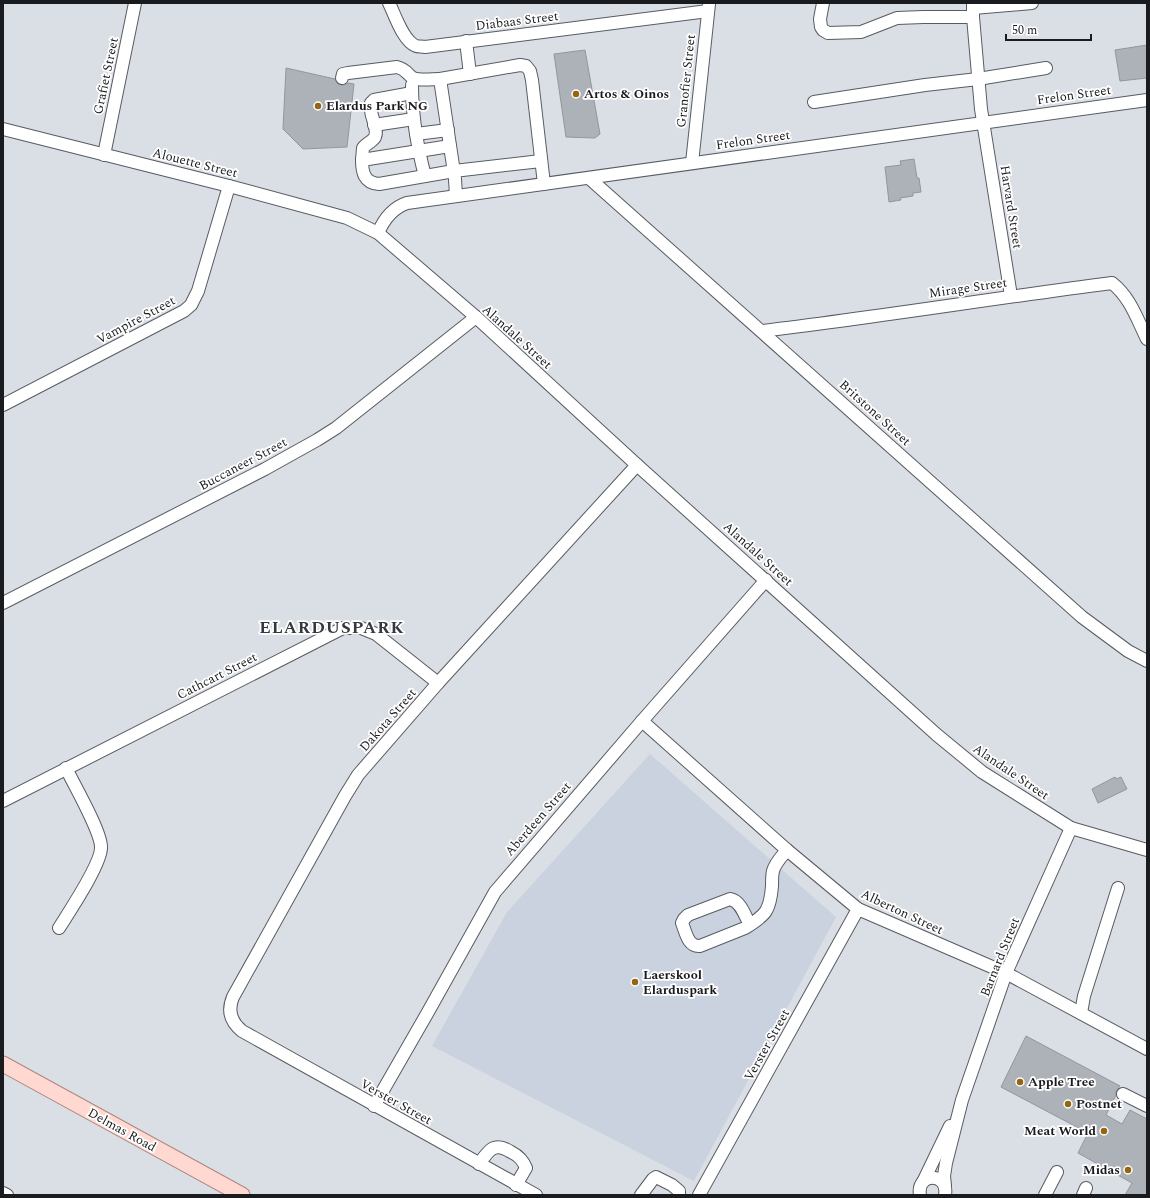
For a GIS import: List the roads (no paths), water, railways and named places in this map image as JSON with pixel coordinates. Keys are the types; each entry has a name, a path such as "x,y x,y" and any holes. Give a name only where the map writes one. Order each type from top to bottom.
{"main road":[{"name":"Delmas Road","path":"3,1064 242,1195"}],"street":[{"name":"Grafiet Street","path":"104,155 135,3"},
{"name":"Diabaas Street","path":"389,3 408,42 416,46 425,47 709,7"},
{"path":"823,3 820,19 821,27 828,33 861,32 897,18 923,17 1032,3"},
{"name":"Granofier Street","path":"692,163 709,7"},
{"name":"Harvard Street","path":"973,10 983,122 1011,296"},
{"path":"466,41 470,74"},
{"path":"342,78 343,74 348,73 397,67 403,69 416,79 440,79 520,65 526,66 530,71 532,80 544,184"},
{"path":"814,102 1046,68"},
{"path":"412,77 414,119 418,151 425,176"},
{"path":"440,79 454,171 456,196"},
{"path":"412,93 374,100 370,106 376,133 374,139 363,148 362,160 365,178 374,184 454,171 541,161"},
{"name":"Frelon Street","path":"378,233 383,220 400,205 1147,100"},
{"path":"374,125 414,119"},
{"name":"Alouette Street","path":"3,129 229,186 347,218 378,233"},
{"path":"416,134 448,130"},
{"path":"362,160 450,146"},
{"name":"Britstone Street","path":"589,178 1082,617 1128,650 1147,661"},
{"name":"Vampire Street","path":"3,405 184,311 191,304 198,291 229,186"},
{"name":"Alandale Street","path":"378,233 476,317 637,465 937,735 982,772 1071,828 1147,850"},
{"name":"Mirage Street","path":"762,331 1112,283 1126,297 1147,339"},
{"name":"Buccaneer Street","path":"3,603 265,469 317,440 336,428 476,317"},
{"name":"Dakota Street","path":"242,1032 232,1018 230,1005 233,997 358,775 438,683 637,465"},
{"name":"Aberdeen Street","path":"374,1106 495,892 766,580"},
{"name":"Cathcart Street","path":"3,801 343,628 361,628 376,634 438,683"},
{"name":"Alberton Street","path":"642,721 787,850 858,909 1006,973 1147,1049"},
{"path":"59,928 98,861 102,845 97,830 66,768"},
{"name":"Barnard Street","path":"947,1191 944,1176 946,1163 962,1100 1006,973 1071,828"},
{"path":"750,925 739,904 735,900 730,899 688,915 684,918 682,924 691,944 695,947 750,925 758,920 770,904 773,871 775,866 787,850"},
{"path":"1081,1013 1084,996 1118,888"},
{"name":"Verster Street","path":"700,1195 858,909"},
{"name":"Verster Street","path":"242,1032 536,1195"},
{"path":"1124,1094 1147,1106"},
{"name":"Barnard Street","path":"920,1195 920,1185 923,1182 962,1100"},
{"path":"479,1164 492,1149 499,1146 506,1148 521,1158 526,1168 516,1185"},
{"path":"1045,1195 1057,1172"},
{"path":"641,1195 656,1177 672,1185 678,1191 679,1195"},
{"name":"Barnard Street","path":"923,1182 927,1179 935,1178 943,1182 947,1191"},
{"path":"3,1193 7,1195"}],"place":[{"name":"Artos & Oinos","path":"576,94"},
{"name":"Elardus Park NG","path":"318,106"},
{"name":"Laerskool Elarduspark","path":"635,982"},
{"name":"Apple Tree","path":"1020,1082"},
{"name":"Postnet","path":"1068,1104"},
{"name":"Meat World","path":"1104,1131"},
{"name":"Midas","path":"1128,1170"}],"district":[{"name":"ELARDUSPARK","path":"332,628"}]}
